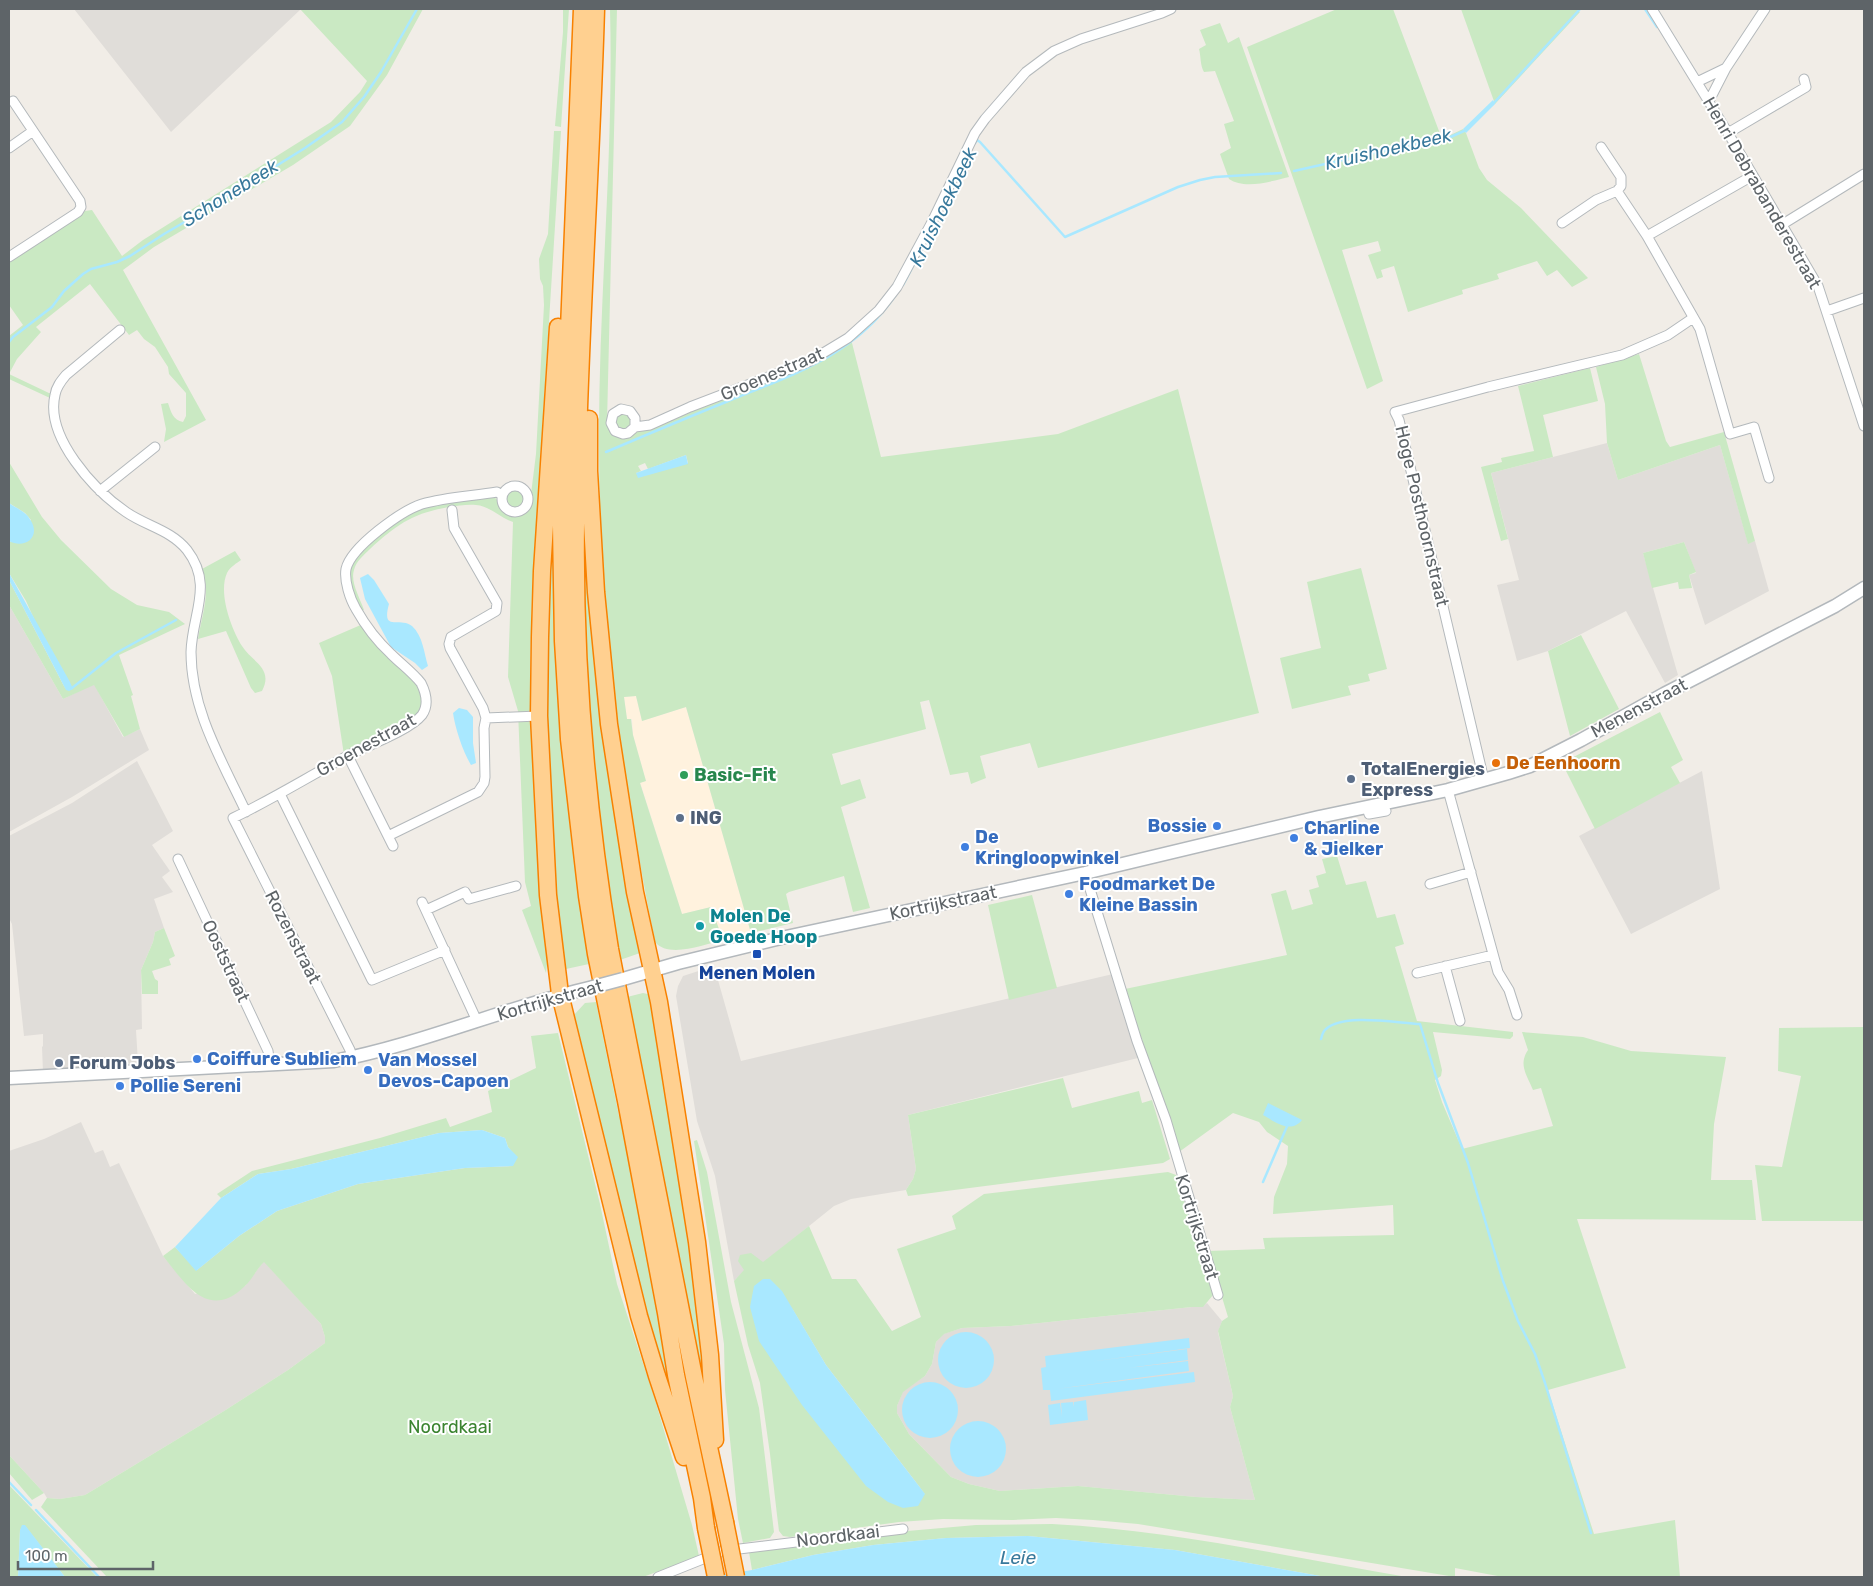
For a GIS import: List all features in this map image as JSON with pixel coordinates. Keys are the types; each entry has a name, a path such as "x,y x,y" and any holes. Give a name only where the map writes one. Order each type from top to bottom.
{"highway":[{"path":"582,9 561,526 563,642 569,739 587,896 596,954 626,1101 676,1375 702,1498 716,1577"},
{"path":"596,9 576,526 578,641 583,735 600,892 613,968 694,1377 736,1577"},
{"path":"576,157 568,171 542,571 539,716 548,895 560,994 639,1316 705,1522"},
{"path":"583,320 588,352 589,471 601,650 609,724 635,892 659,1002 703,1284 710,1355 716,1482"}],"main road":[{"name":"Menenstraat","path":"1319,817 1448,790 1530,766 1664,694 1835,606 1864,588"},
{"name":"Menenstraat","path":"1835,606 1864,595"},
{"name":"Kortrijkstraat","path":"9,1078 334,1061 477,1021 560,994 593,987 678,963 780,938 1085,873 1319,817"}],"street":[{"name":"Groenestraat","path":"634,427 650,425 810,361 848,338 879,310 897,287 928,231 975,133 1026,72 1054,51 1081,39 1171,9"},
{"name":"Henri Debrabanderestraat","path":"1652,9 1818,286 1864,426"},
{"path":"1709,102 1726,68 1765,9"},
{"path":"1697,82 1726,68"},
{"path":"1728,133 1806,87 1804,79"},
{"path":"9,257 78,212 81,207 80,201 13,101"},
{"path":"9,148 34,131"},
{"path":"1562,223 1596,200 1617,191 1622,186 1621,178 1601,147"},
{"path":"1782,224 1864,174"},
{"path":"1647,236 1752,176"},
{"path":"1617,191 1647,236 1700,328 1730,434 1754,427 1769,478"},
{"path":"1827,311 1864,298"},
{"name":"Hoge Posthoornstraat","path":"1484,780 1399,420 1395,412 1488,387 1622,355 1668,335 1693,318"},
{"path":"120,330 66,375 55,393 56,424 61,439 88,478 110,501 128,514 173,537 186,549 198,569 200,596 191,650 196,697 206,727 246,812"},
{"path":"100,490 155,447"},
{"name":"Groenestraat","path":"233,818 408,726 422,715 427,699 421,682 374,636 355,608 345,574 349,562 377,532 399,515 409,510 444,500 498,492 502,495"},
{"path":"388,836 478,792 482,788 485,777 484,728 486,718 483,708 449,644 451,637 496,611 497,603 454,528 452,510"},
{"path":"486,718 539,716"},
{"path":"348,756 393,846"},
{"path":"1448,790 1498,972 1509,990 1516,1015"},
{"path":"280,794 372,980 445,950"},
{"name":"Rozenstraat","path":"233,818 352,1057"},
{"name":"Ooststraat","path":"178,859 268,1051 270,1065"},
{"path":"1430,884 1471,872"},
{"name":"Kortrijkstraat","path":"1085,873 1137,1041 1166,1120 1218,1295"},
{"path":"477,1021 424,906 465,892 469,899 516,886"},
{"path":"1417,972 1493,955"},
{"path":"1445,966 1460,1021"},
{"name":"Noordkaai","path":"658,1577 723,1551 903,1529"}],"shaded area":[{"path":"74,9 301,9 171,132"},
{"path":"1607,443 1618,480 1720,445 1748,543 1755,541 1769,591 1705,625 1689,575 1696,573 1684,542 1643,553 1678,675 1665,683 1626,611 1548,651 1517,661 1497,585 1519,580 1491,473"},
{"path":"9,605 63,699 94,684 123,737 140,729 149,750 72,797 9,832"},
{"path":"636,696 642,721 686,707 751,933 723,940 711,907 682,914 640,782 646,781 633,735 632,719 627,719 624,697"},
{"path":"137,761 173,831 152,845 170,871 162,877 173,892 154,899 164,928 155,932 153,942 141,970 142,1029 136,1030 138,1063 136,1069 43,1072 43,1034 24,1036 12,924 9,918 9,836 72,803"},
{"path":"1702,771 1720,889 1631,934 1579,836"},
{"path":"714,966 741,1061 1113,974 1138,1058 908,1115 916,1169 913,1179 906,1190 851,1199 834,1206 763,1263 745,1270 734,1281 715,1176 697,1121 676,996 683,976"},
{"path":"81,1122 95,1153 103,1150 110,1167 119,1163 163,1256 195,1294 245,1286 264,1261 321,1324 325,1343 288,1370 224,1411 85,1495 60,1499 47,1498 9,1455 9,1151 44,1139"},
{"path":"1207,1303 1222,1321 1218,1332 1233,1396 1230,1407 1255,1500 1196,1497 1078,1486 1000,1491 969,1484 951,1477 909,1434 897,1413 897,1406 903,1391 925,1376 932,1364 936,1342 943,1334 962,1328 1011,1326 1202,1307"}],"green space":[{"path":"300,9 423,9 387,75 350,126 293,165 154,247 123,270 206,420 164,442 166,429 161,404 168,403 171,412 183,422 186,416 186,393 169,374 168,367 155,347 144,339 137,330 129,335 90,284 36,327 41,332 17,359 9,374 9,336 23,325 9,305 9,263 85,211 92,210 122,256 143,240 331,122 360,92 367,81"},
{"path":"563,9 569,9 561,127 555,126 563,32"},
{"path":"610,9 617,9 607,423 613,434 621,438 643,430 851,339 881,457 1058,434 1178,389 1259,713 1038,768 1030,743 980,756 986,778 971,784 968,772 950,775 929,700 920,702 926,729 832,754 841,785 860,779 866,798 841,807 870,908 853,912 844,876 789,892 786,894 793,923 751,933 686,707 642,721 636,696 624,697 627,719 631,719 633,735 646,781 640,783 682,914 711,907 723,940 678,950 661,947 655,942 623,759 608,636 603,574 600,512 599,396 611,64","holes":["686,455 688,463 636,473 641,471 638,466 645,463 648,469"]},
{"path":"1337,9 1393,9 1442,139 1463,129 1479,168 1487,180 1521,208 1588,278 1572,287 1557,270 1547,276 1537,261 1497,274 1499,279 1462,290 1463,294 1408,312 1394,266 1381,270 1383,277 1377,279 1368,255 1381,251 1378,241 1342,250 1383,381 1367,389 1247,47"},
{"path":"1461,9 1575,9 1580,12 1495,104"},
{"path":"1220,23 1228,43 1239,37 1289,177 1251,184 1243,184 1229,179 1220,154 1231,148 1224,124 1234,121 1215,71 1204,72 1203,70 1199,49 1206,45 1200,30"},
{"path":"554,131 561,131 532,591 530,674 535,819 542,919 548,956 546,973 522,910 531,906 525,882 518,711 508,677 513,522 476,505 449,507 425,513 406,521 388,533 360,558 356,564 353,580 364,610 360,611 349,577 351,563 389,524 410,511 444,502 494,497 508,514 517,515 525,512 530,502 536,454 544,305 539,259 548,234"},
{"path":"1639,354 1666,441 1670,447 1724,432 1755,541 1748,544 1720,445 1618,480 1607,443 1605,404 1596,367"},
{"path":"1590,368 1598,401 1543,415 1553,457 1491,473 1508,539 1501,541 1481,467 1502,462 1501,458 1534,451 1518,386"},
{"path":"9,374 51,394 50,398 9,379"},
{"path":"619,413 630,415 632,426 619,432 613,419"},
{"path":"9,462 42,517 61,540 111,589 137,605 169,612 185,624 119,655 133,695 131,696 140,729 124,737 94,685 63,699 9,605 9,580 66,690 26,601 9,573 9,541 31,520 25,513 9,503"},
{"path":"556,464 565,772 570,828 589,964 566,969 552,878 543,646"},
{"path":"582,487 640,953 620,960 600,834 588,708 583,590"},
{"path":"511,490 519,490 524,495 522,506 511,508 506,503 506,495"},
{"path":"1684,542 1696,572 1689,575 1692,588 1679,589 1678,582 1652,588 1643,553"},
{"path":"235,551 241,560 227,573 224,590 225,600 230,620 238,639 246,652 264,671 265,683 262,691 255,693 251,688 226,631 198,639 206,596 205,578 202,569"},
{"path":"1361,568 1387,669 1368,674 1370,681 1348,686 1351,695 1292,709 1280,658 1321,648 1307,582"},
{"path":"363,624 418,685 423,701 420,710 406,724 344,755 332,676 319,643"},
{"path":"1581,635 1619,709 1570,736 1548,651"},
{"path":"1660,712 1683,760 1671,767 1680,783 1595,829 1562,763"},
{"path":"1337,856 1346,885 1366,881 1377,918 1395,914 1404,944 1395,947 1417,1021 1513,1032 1513,1036 1510,1039 1433,1032 1442,1070 1441,1076 1435,1080 1462,1149 1553,1126 1541,1088 1533,1090 1524,1070 1525,1055 1528,1050 1522,1032 1583,1037 1631,1051 1726,1057 1714,1124 1711,1180 1752,1180 1756,1220 1577,1219 1626,1368 1548,1390 1594,1534 1675,1520 1680,1577 1503,1577 1455,1568 1455,1577 1138,1524 1056,1518 1013,1520 943,1519 899,1522 790,1537 783,1536 779,1531 760,1383 748,1345 734,1281 744,1270 738,1261 740,1255 751,1253 763,1262 809,1226 832,1279 856,1279 892,1331 921,1317 897,1249 956,1229 952,1216 984,1194 1168,1172 1176,1175 1213,1295 1203,1307 1011,1326 962,1328 944,1334 936,1342 932,1364 925,1376 903,1392 897,1406 897,1413 909,1434 951,1477 969,1484 1000,1491 1078,1486 1196,1497 1255,1500 1230,1407 1233,1396 1218,1331 1222,1321 1228,1317 1208,1251 1265,1249 1263,1238 1394,1235 1393,1205 1273,1214 1274,1197 1287,1164 1288,1146 1267,1132 1259,1122 1233,1113 1179,1152 1125,989 1287,955 1271,894 1286,890 1292,910 1313,904 1309,890 1319,887 1316,876 1326,873 1322,859","holes":["754,1287 793,1310 826,1365 925,1494"]},
{"path":"1032,895 1057,988 1009,1000 988,905"},
{"path":"164,928 175,956 169,959 171,965 152,971 155,979 158,981 158,994 142,994 141,970 153,942 155,932"},
{"path":"643,993 652,995 699,1298 704,1378 701,1384 627,997"},
{"path":"596,1002 619,1116 621,1115 675,1386 668,1382 665,1376 647,1321 573,1016 585,1003"},
{"path":"1864,1027 1864,1221 1762,1221 1755,1165 1782,1167 1801,1076 1778,1071 1779,1028"},
{"name":"Noordkaai","path":"558,1033 600,1204 617,1284 655,1400 692,1525 699,1556 643,1577 107,1577 41,1507 47,1498 60,1499 85,1495 224,1411 288,1370 325,1343 321,1324 264,1262 245,1286 232,1296 220,1300 198,1295 163,1256 175,1247 197,1270 239,1236 277,1211 358,1184 465,1168 513,1166 512,1152 505,1138 482,1130 439,1133 291,1169 258,1174 221,1198 217,1194 252,1171 380,1138 446,1118 450,1127 492,1112 488,1091 536,1068 531,1036"},
{"path":"1063,1078 1072,1108 1139,1091 1142,1103 1152,1100 1170,1159 1163,1163 908,1196 906,1190 913,1179 916,1169 908,1115"},
{"path":"697,1140 707,1172 731,1302 759,1408 774,1532 770,1538 743,1543 738,1519 725,1390 724,1344 694,1141"},
{"path":"9,1455 44,1493 32,1500 9,1473"},
{"path":"9,1485 97,1577 65,1577 25,1526 20,1530 18,1577 9,1577"},
{"path":"1052,1524 1097,1527 1186,1538 1407,1577 1326,1577 1175,1550 1028,1536 946,1538 873,1545 813,1555 752,1570 749,1552 896,1532 976,1525"}],"water":[{"path":"1493,100 1495,104 1466,133 1463,129"},
{"path":"686,455 688,464 638,478 636,473"},
{"path":"9,503 27,515 34,527 32,537 25,543 20,544 9,541"},
{"path":"9,573 73,689 66,690 9,580"},
{"path":"368,574 389,604 387,613 390,621 407,623 419,635 428,666 422,670 391,647 365,599 360,578"},
{"path":"459,708 467,710 473,717 473,743 476,763 471,765 462,747 454,719 453,713"},
{"path":"1268,1103 1302,1120 1293,1126 1278,1123 1263,1115"},
{"path":"482,1130 505,1138 508,1147 518,1157 513,1166 465,1168 358,1184 277,1211 239,1236 196,1271 175,1247 221,1198 258,1174 291,1169 439,1133"},
{"path":"763,1279 770,1279 782,1291 826,1365 925,1494 918,1506 903,1508 888,1502 866,1486 802,1405 759,1341 750,1307 754,1286"},
{"path":"966,1332 981,1337 989,1345 994,1360 989,1375 981,1383 966,1388 951,1383 943,1375 938,1360 943,1345 951,1337"},
{"path":"1189,1338 1190,1348 1089,1362 1187,1349 1188,1360 1128,1368 1188,1361 1189,1371 1056,1389 1194,1372 1195,1382 1051,1401 1050,1390 1043,1390 1041,1368 1046,1367 1045,1356"},
{"path":"930,1382 945,1387 953,1395 958,1410 953,1425 945,1433 930,1438 915,1433 907,1425 902,1410 907,1395 915,1387"},
{"path":"1086,1400 1088,1420 1050,1425 1048,1405 1060,1403 1062,1417 1061,1403 1073,1402 1074,1407 1074,1402"},
{"path":"978,1421 993,1426 1001,1434 1006,1449 1001,1464 993,1472 978,1477 963,1472 955,1464 950,1449 955,1434 963,1426"},
{"path":"22,1525 25,1525 65,1577 18,1577 20,1530"},
{"name":"Leie","path":"1028,1536 1175,1550 1326,1577 709,1577 752,1570 813,1555 873,1545 946,1538"}],"waterway":[{"name":"Schonebeek","path":"9,342 52,307 64,291 83,274 91,269 117,262 130,256 305,148 342,122 364,97 381,72 417,9"},
{"name":"Kruishoekbeek","path":"1492,105 1580,9"},
{"name":"Kruishoekbeek","path":"1645,9 1657,27"},
{"name":"Kruishoekbeek","path":"1294,171 1405,146 1444,140 1466,130"},
{"name":"Kruishoekbeek","path":"975,143 977,140 980,142 1065,237 1178,187 1200,180 1215,177 1281,173"},
{"name":"Kruishoekbeek","path":"903,285 928,238"},
{"name":"Kruishoekbeek","path":"606,452 774,383 819,362 860,334 878,317 895,296"},
{"name":"Kruishoekbeek","path":"72,688 116,653 176,620"},
{"path":"1321,1039 1326,1029 1334,1024 1345,1021 1371,1020 1420,1024 1438,1083 1468,1163 1503,1281 1518,1321 1535,1354 1545,1383 1591,1533"},
{"path":"1263,1182 1288,1124"},
{"path":"9,1482 31,1505"},
{"path":"36,1510 99,1577"}],"place":[{"name":"De Eenhoorn","path":"1496,763"},
{"name":"Basic-Fit","path":"684,775"},
{"name":"TotalEnergies Express","path":"1351,779"},
{"name":"ING","path":"680,818"},
{"name":"Bossie","path":"1217,826"},
{"name":"Charline & Jielker","path":"1294,838"},
{"name":"De Kringloopwinkel","path":"965,847"},
{"name":"Foodmarket De Kleine Bassin","path":"1069,894"},
{"name":"Molen De Goede Hoop","path":"700,926"},
{"name":"Menen Molen","path":"757,954"},
{"name":"Coiffure Subliem","path":"197,1059"},
{"name":"Forum Jobs","path":"59,1063"},
{"name":"Van Mossel Devos-Capoen","path":"368,1070"},
{"name":"Pollie Sereni","path":"120,1086"}]}
